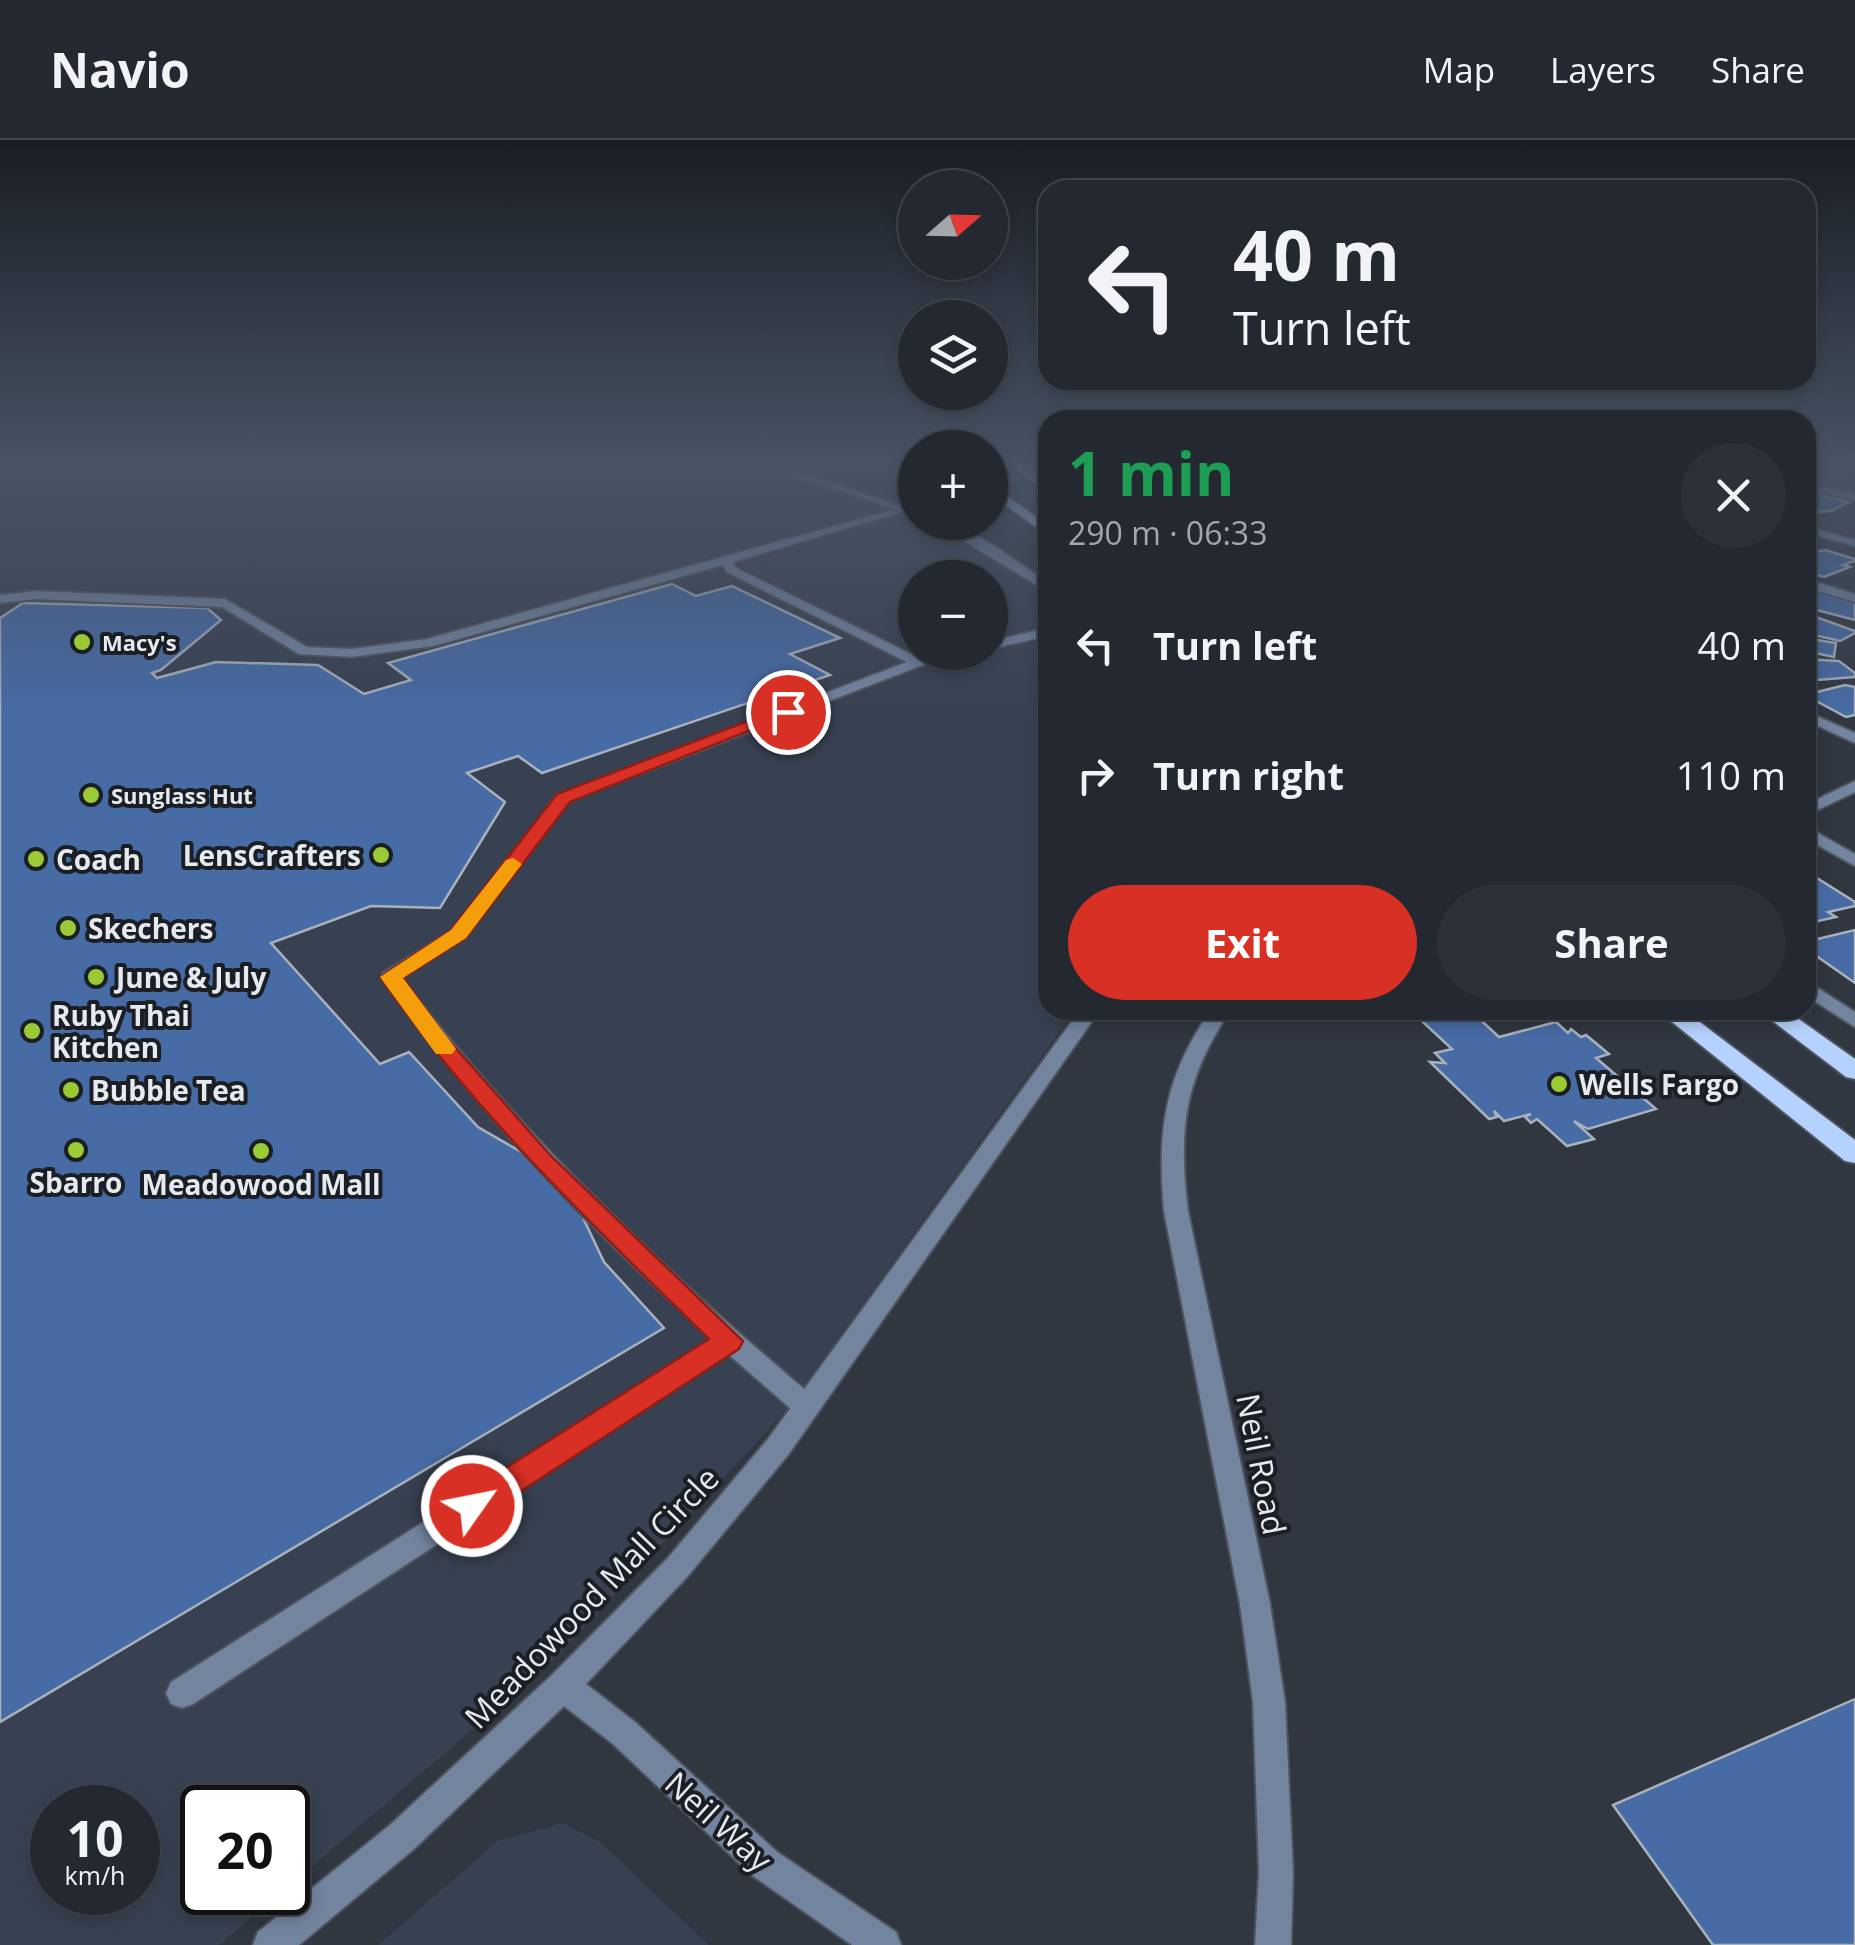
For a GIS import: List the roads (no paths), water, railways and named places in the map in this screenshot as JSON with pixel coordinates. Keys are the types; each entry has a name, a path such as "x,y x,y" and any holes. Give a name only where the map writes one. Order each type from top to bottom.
{"main road":[{"path":"1682,1020 1855,1154"},
{"path":"1784,1020 1855,1071"}],"street":[{"path":"0,599 36,595 224,602 304,651 352,652 428,642 760,551"},
{"path":"992,551 1038,581"},
{"path":"727,560 731,570 898,652"},
{"path":"1816,586 1855,598"},
{"path":"1008,641 1038,634"},
{"path":"807,1407 729,1341 554,1174 483,1096 390,977 458,934 564,798 898,670"},
{"path":"1816,720 1855,739"},
{"path":"1816,806 1855,786"},
{"path":"1816,838 1855,861"},
{"path":"1816,994 1855,1021"},
{"name":"Meadowood Mall Circle","path":"270,1945 402,1837 564,1686 677,1568 807,1407 1083,1020"},
{"name":"Neil Road","path":"1214,1020 1182,1074 1172,1119 1171,1168 1176,1211 1255,1604 1269,1702 1276,1853 1272,1945"},
{"path":"182,1693 729,1341"},
{"name":"Neil Way","path":"564,1686 624,1734 765,1864 883,1945"}],"place":[{"name":"Macy's","path":"82,642"},
{"name":"Sunglass Hut","path":"91,795"},
{"name":"LensCrafters","path":"381,855"},
{"name":"Coach","path":"36,859"},
{"name":"Skechers","path":"68,928"},
{"name":"June & July","path":"96,977"},
{"name":"Ruby Thai Kitchen","path":"32,1031"},
{"name":"Wells Fargo","path":"1559,1084"},
{"name":"Bubble Tea","path":"71,1090"},
{"name":"Sbarro","path":"76,1150"},
{"name":"Meadowood Mall","path":"261,1151"}]}
